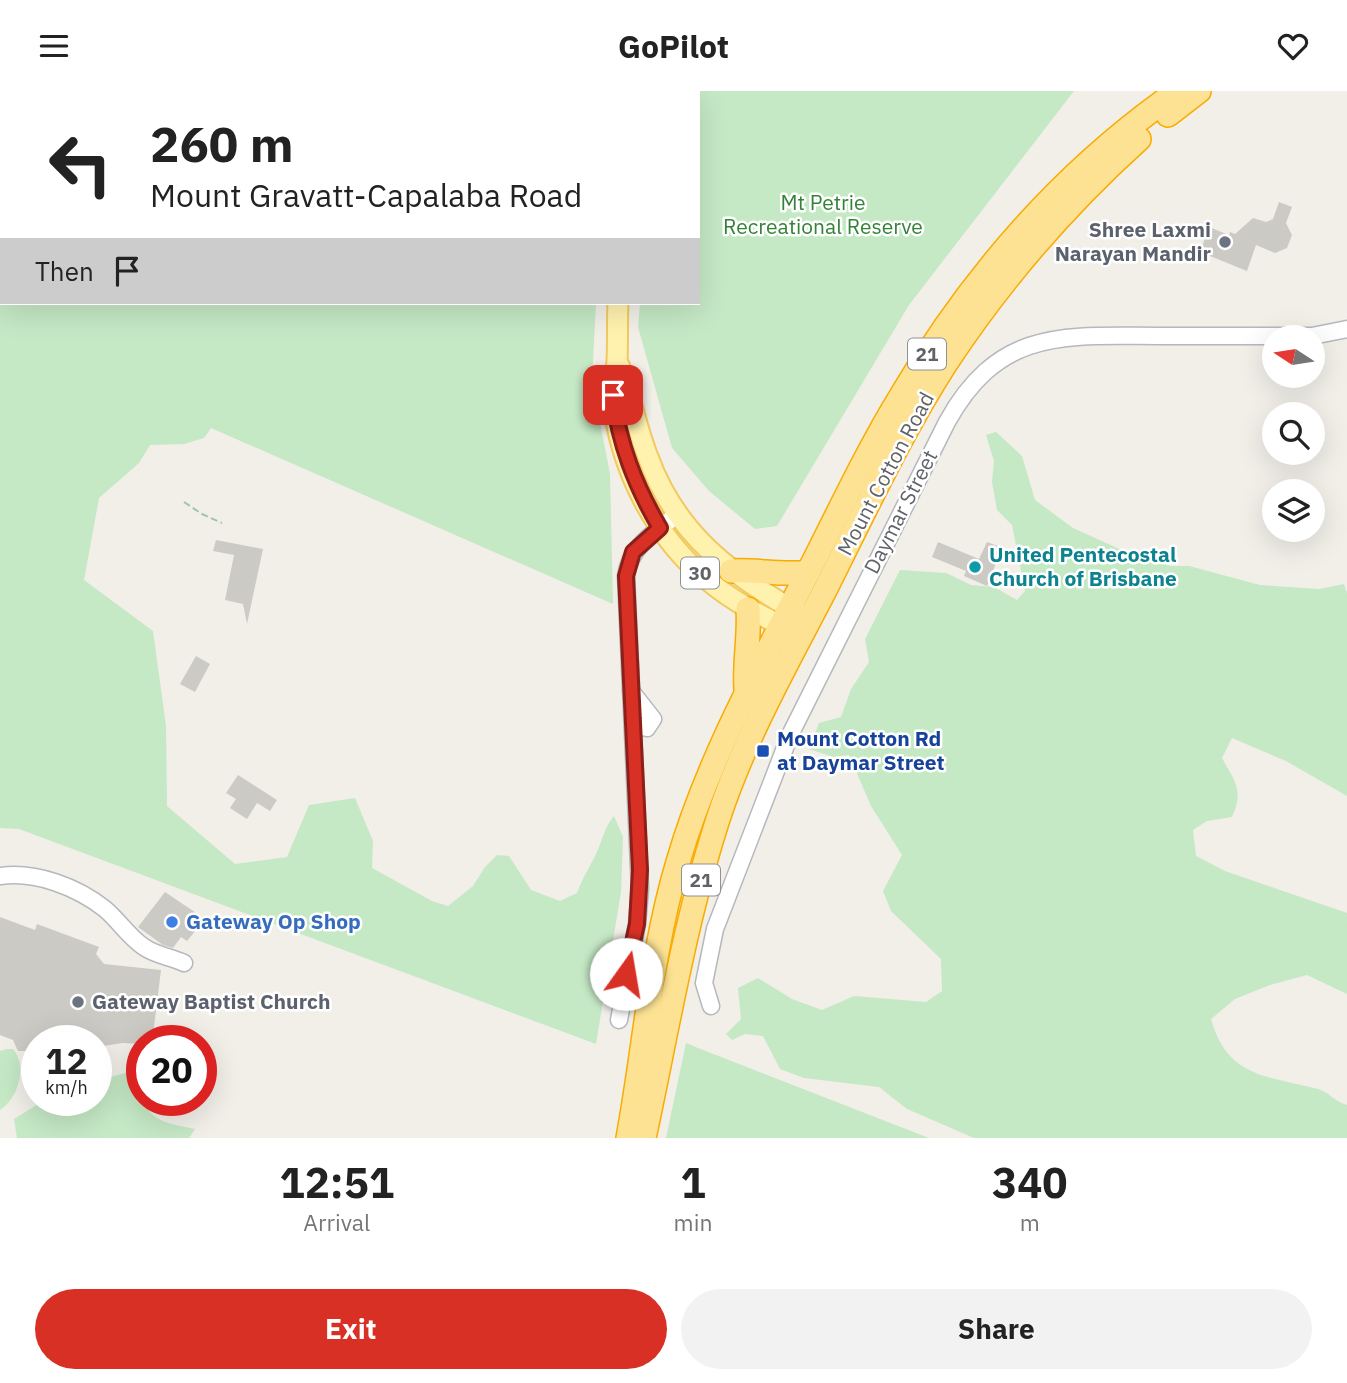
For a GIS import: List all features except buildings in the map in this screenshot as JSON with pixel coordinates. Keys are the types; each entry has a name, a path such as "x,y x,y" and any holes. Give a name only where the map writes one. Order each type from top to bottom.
{"highway":[{"name":"Mount Cotton Road","path":"795,622 808,572 899,398 968,296 1024,227 1068,182 1124,132 1178,91"},
{"name":"Mount Cotton Road","path":"795,622 912,420 982,312 1053,225 1102,173 1199,91"},
{"path":"731,571 753,569 789,574 808,572"},
{"path":"746,693 744,664 750,634 748,609"},
{"name":"21","path":"628,1138 655,964 672,882 700,796 746,693 795,622"},
{"name":"21","path":"644,1138 696,896 711,841 795,622"}],"main road":[{"name":"30","path":"618,305 617,361 613,395 620,436 637,487 660,528 696,570 748,609 795,622"},
{"name":"30","path":"617,361 629,391 648,459 678,515 699,542 795,622"}],"street":[{"name":"Daymar Street","path":"711,1006 704,983 715,929 790,736 947,422 973,383 995,362 1020,349 1067,336 1312,336 1347,328"},
{"path":"619,1020 635,938 640,889 627,570 633,552 678,515"},
{"path":"0,876 19,874 44,879 71,889 106,910 144,947 184,963"}],"path":[{"path":"184,502 222,523"}],"green space":[{"name":"Mt Petrie Recreational Reserve","path":"700,91 1074,91 909,305 777,526 755,529 709,491 672,448 638,327 640,305 700,305"},
{"path":"0,305 596,305 592,381 610,474 613,604 211,428 204,438 184,444 150,445 139,463 99,498 84,580 153,631 166,726 167,806 235,864 287,857 309,805 355,798 373,841 372,868 432,901 448,906 473,886 485,867 497,855 509,856 531,890 560,901 577,893 614,816 623,837 621,892 596,1044 19,829 0,828"},
{"path":"996,432 1022,456 1035,500 1073,528 1137,557 1171,566 1189,566 1260,585 1319,589 1344,584 1347,593 1347,796 1286,761 1232,738 1222,758 1238,793 1236,808 1232,817 1207,821 1193,830 1196,856 1225,871 1347,913 1347,994 1307,975 1270,985 1235,999 1211,1019 1227,1053 1239,1064 1266,1077 1322,1090 1347,1105 1347,1138 974,1138 907,1109 879,1087 804,1078 780,1069 763,1036 745,1034 732,1040 726,1034 741,1019 738,988 758,978 792,999 822,1010 854,996 926,1002 942,991 941,959 891,911 883,891 902,855 871,806 849,755 833,757 809,749 819,723 841,717 851,689 869,662 865,639 900,570 946,573 971,585 994,587 1017,600 1025,591 1012,525 997,510 992,482 994,461 986,435"},
{"path":"686,1043 698,1048 929,1138 666,1138"},
{"path":"13,1049 20,1064 19,1082 12,1098 0,1110 0,1051"},
{"path":"126,1073 126,1116 155,1116 166,1122 195,1129 189,1138 17,1138 14,1119 21,1115 112,1116 112,1077"}],"place":[{"name":"Shree Laxmi Narayan Mandir","path":"1225,242"},
{"name":"United Pentecostal Church of Brisbane","path":"975,567"},
{"name":"Mount Cotton Rd at Daymar Street","path":"763,751"},
{"name":"Gateway Op Shop","path":"172,922"},
{"name":"Gateway Baptist Church","path":"78,1002"}],"route":[{"path":"613,395 620,436 630,470 660,528 633,552 626,576 640,889 635,938 626,974"}]}
